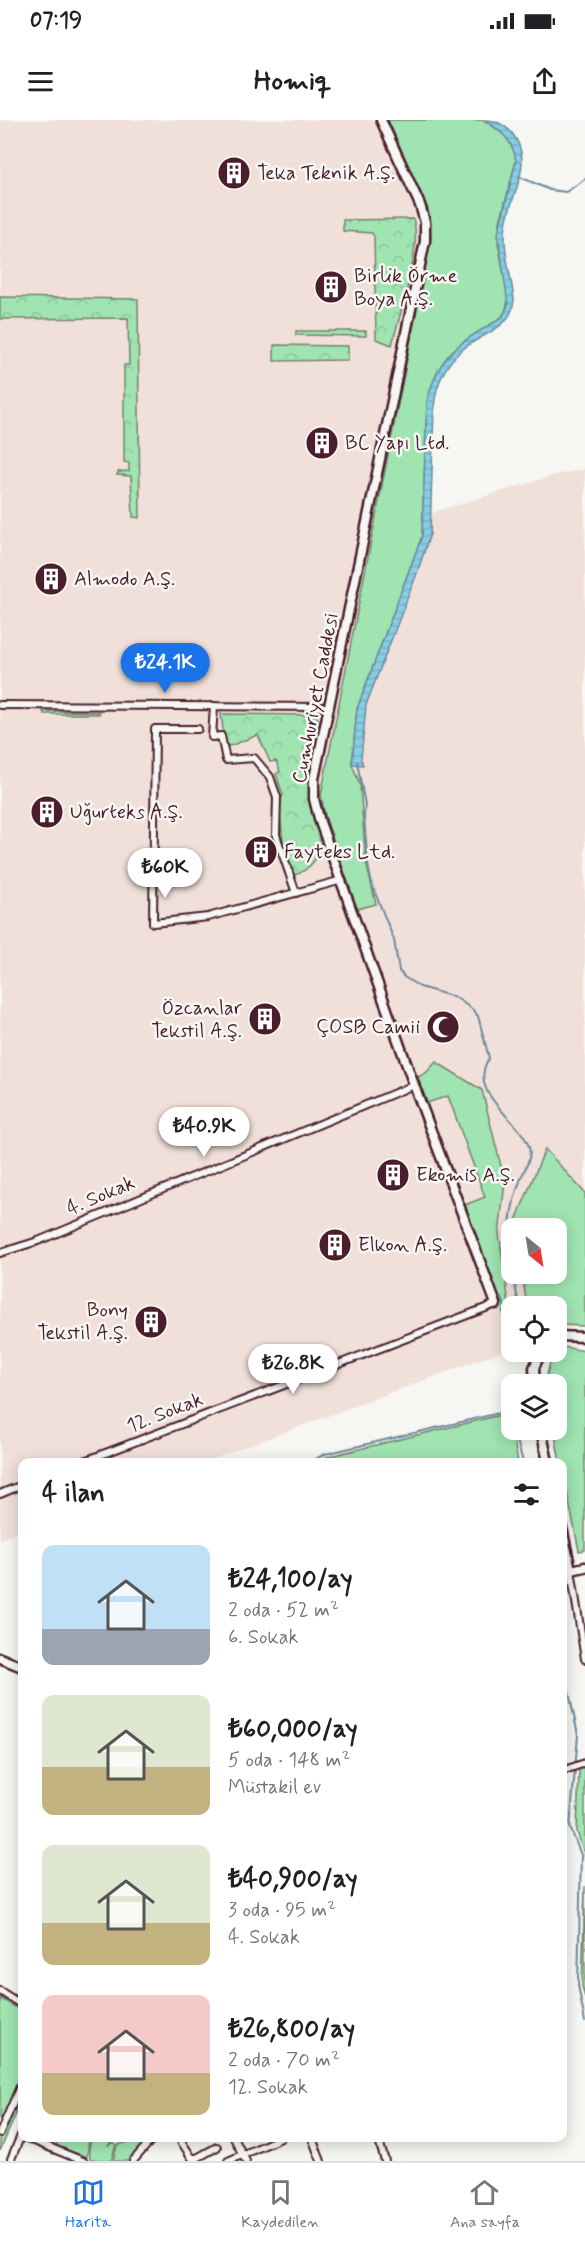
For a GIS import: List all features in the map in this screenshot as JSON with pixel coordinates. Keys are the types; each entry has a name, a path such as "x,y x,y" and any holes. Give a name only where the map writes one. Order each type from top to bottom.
{"street":[{"name":"Cumhuriyet Caddesi","path":"381,120 420,205 425,222 425,241 314,779 314,791 320,822 414,1085 496,1304"},
{"path":"0,705 330,707"},
{"path":"214,706 212,737 221,736 226,760 254,758 270,777 277,797 276,835 296,893"},
{"path":"198,729 155,729 153,923 208,917 342,880"},
{"name":"4. Sokak","path":"0,1253 38,1241 414,1085"},
{"name":"12. Sokak","path":"92,1458 496,1304"},
{"path":"567,1336 585,1337"},
{"path":"543,1440 547,1458"},
{"path":"0,1494 18,1487"},
{"path":"585,1567 567,1571 585,1659"},
{"path":"0,1658 18,1665"},
{"path":"567,1769 585,1763"},
{"path":"0,1992 18,2003"},
{"path":"0,2133 18,2091"},
{"path":"11,2159 20,2142"},
{"path":"39,2142 83,2161"},
{"path":"133,2161 150,2142"},
{"path":"182,2142 192,2158 197,2158 218,2147"},
{"path":"236,2142 246,2161"},
{"path":"228,2161 271,2142"},
{"path":"314,2142 321,2161"},
{"path":"379,2142 385,2161"}],"shaded area":[{"path":"0,120 417,120 473,138 439,336 417,517 555,475 585,469 585,1195 528,1218 501,1218 501,1284 524,1284 525,1296 501,1296 501,1352 215,1458 18,1458 18,1532 0,1539"}],"green space":[{"path":"388,120 484,120 506,136 515,152 516,161 500,222 498,242 508,297 507,307 498,320 471,336 452,352 437,372 432,385 427,402 422,536 357,709 352,764 360,785 366,862 376,904 357,909 325,816 321,795 431,237 428,209"},
{"path":"413,219 415,246 413,263 392,345 376,339 374,237 372,233 343,231 343,220"},
{"path":"0,297 138,299 140,518 133,517 131,476 117,475 118,472 129,471 129,463 124,462 124,365 129,365 128,318 0,319"},
{"path":"296,331 366,331 366,336 296,335"},
{"path":"274,345 348,346 348,360 274,361"},
{"path":"43,711 99,712 99,714 44,714"},
{"path":"221,714 317,716 320,726 311,773 310,799 324,848 302,872 292,875 283,841 279,804 283,795 276,774 280,771 276,761 270,762 258,735 230,746 225,745"},
{"path":"436,1062 482,1090 505,1182 499,1234 501,1284 506,1284 508,1296 501,1296 501,1307 465,1205 485,1197 448,1096 427,1103 418,1077 426,1073"},
{"path":"545,1149 585,1193 585,1326 567,1325 567,1296 525,1296 524,1284 567,1284 567,1218 517,1218"},
{"path":"567,1348 585,1351 585,1550 579,1551 567,1492 567,1458 559,1458 556,1440 567,1440 567,1374 547,1374 550,1362 567,1362"},
{"path":"501,1415 501,1440 514,1440 517,1458 324,1458"},
{"path":"585,1768 585,1856 577,1832 579,1769"},
{"path":"585,1886 585,1998 582,1986"},
{"path":"0,1998 18,2009 18,2109 0,2151"},
{"path":"56,2142 89,2142 87,2157 58,2147"},
{"path":"90,2142 111,2142 108,2146 113,2142 116,2145 111,2161 90,2159"},
{"path":"144,2142 129,2161 113,2161 117,2145"}],"water":[{"path":"484,120 499,123 512,133 519,145 522,158 518,183 506,222 505,235 514,300 512,310 502,324 463,349 446,368 439,382 434,407 430,534 366,705 361,759 363,765 352,764 357,709 422,536 427,402 432,385 437,372 452,352 471,336 503,316 508,305 498,234 516,161 509,142 496,128"}],"waterway":[{"path":"520,177 550,190 566,192 585,179"},
{"path":"357,762 365,805 368,865 372,885 394,940 399,971 420,987 455,997 478,1016 489,1058 484,1071 484,1083 489,1095 523,1136 529,1147 529,1159 517,1190 511,1218"},
{"path":"515,1284 517,1296"},
{"path":"318,1458 325,1454 501,1413"},
{"path":"517,1440 522,1458"},
{"path":"567,1683 578,1735 570,1827 581,1855 578,1985 585,2022"}],"place":[{"name":"Teka Teknik A.Ş.","path":"234,173"},
{"name":"Birlik Örme Boya A.Ş.","path":"331,287"},
{"name":"BC Yapı Ltd.","path":"322,443"},
{"name":"Almodo A.Ş.","path":"51,579"},
{"name":"Uğurteks A.Ş.","path":"47,812"},
{"name":"Fayteks Ltd.","path":"261,852"},
{"name":"Özcanlar Tekstil A.Ş.","path":"265,1019"},
{"name":"ÇOSB Camii","path":"443,1027"},
{"name":"Ekomis A.Ş.","path":"393,1175"},
{"name":"Elkon A.Ş.","path":"335,1245"},
{"name":"Bony Tekstil A.Ş.","path":"151,1322"}]}
